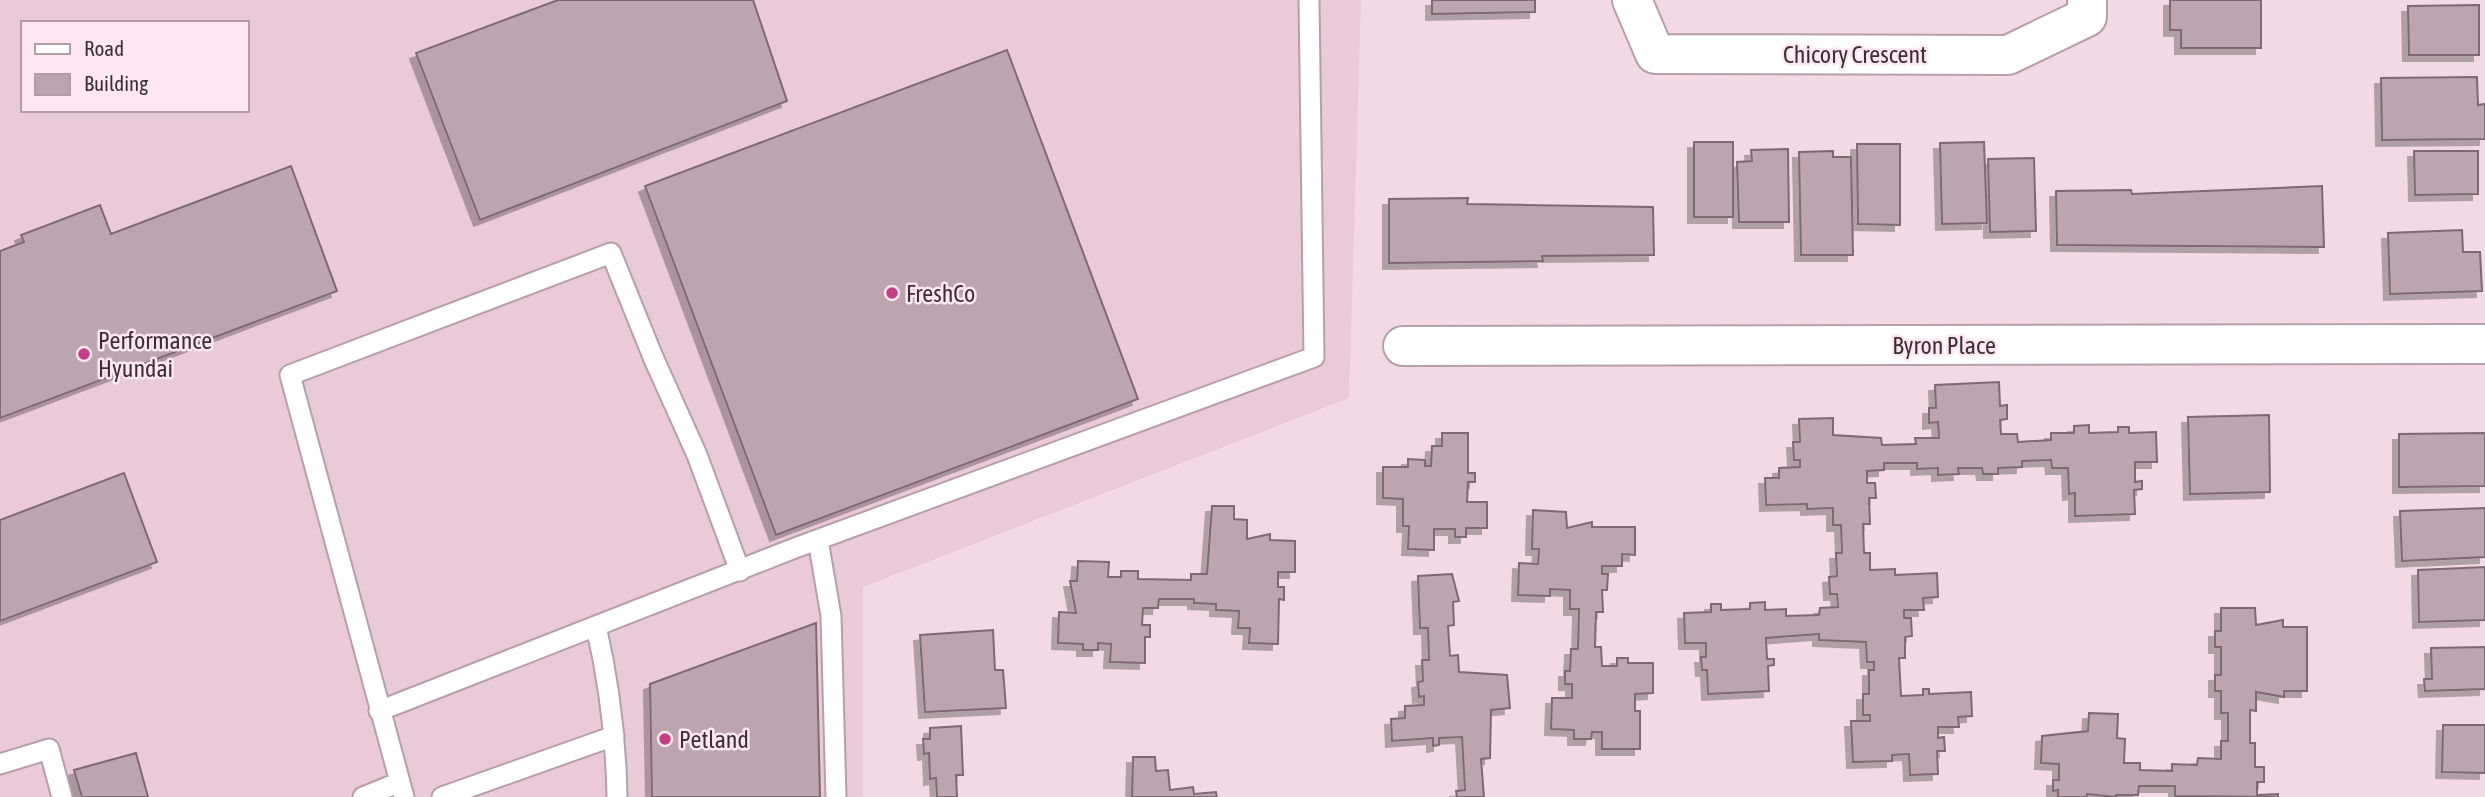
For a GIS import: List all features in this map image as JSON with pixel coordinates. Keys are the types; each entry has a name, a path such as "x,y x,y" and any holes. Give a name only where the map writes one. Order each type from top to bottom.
{"street":[{"name":"Chicory Crescent","path":"1632,0 1655,54 1981,55 2008,55 2087,17 2087,0"},
{"name":"Byron Place","path":"1403,346 2485,344"}],"lane":[{"path":"379,711 818,540 1314,357 1309,0"},
{"path":"363,797 402,790 290,375 611,253 697,455 740,571"},
{"path":"818,540 831,616 836,797"},
{"path":"596,626 607,675 617,797"},
{"path":"442,797 614,736"},
{"path":"0,764 49,749 62,797"}],"shaded area":[{"path":"0,0 1361,0 1349,398 863,587 863,797 0,797"}],"building":[{"path":"558,0 753,0 787,101 480,220 416,53"},
{"path":"1432,0 1535,0 1535,12 1432,14"},
{"path":"2170,0 2261,0 2261,48 2181,48 2181,30 2170,30"},
{"path":"2479,5 2479,55 2409,55 2408,6"},
{"name":"FreshCo","path":"1007,50 1138,399 776,535 645,186"},
{"path":"2477,77 2478,105 2485,104 2485,139 2382,140 2381,78"},
{"path":"1694,142 1733,142 1733,217 1694,217"},
{"path":"1984,142 1987,223 1942,224 1940,143"},
{"path":"1857,144 1900,144 1900,225 1858,224"},
{"path":"1788,149 1789,222 1739,222 1737,162 1752,161 1751,150"},
{"path":"1833,151 1833,157 1851,157 1853,255 1801,255 1799,152"},
{"path":"2414,151 2478,151 2478,194 2415,195"},
{"path":"2034,158 2036,231 1990,232 1988,159"},
{"name":"Performance Hyundai","path":"291,166 337,291 0,418 0,251 24,242 21,235 100,205 111,234"},
{"path":"2322,186 2324,247 2057,245 2056,191 2131,190 2132,194"},
{"path":"1468,198 1467,204 1653,207 1654,255 1542,256 1543,261 1389,263 1389,199"},
{"path":"2462,230 2463,252 2480,252 2482,291 2390,294 2388,233"},
{"path":"1999,382 2000,406 2007,405 2007,419 2000,420 2001,434 2017,434 2018,442 2051,440 2051,433 2074,433 2074,426 2089,425 2089,433 2118,432 2118,427 2129,427 2129,433 2156,432 2157,462 2135,462 2135,482 2142,481 2142,489 2134,490 2135,514 2075,516 2075,493 2069,494 2068,468 2052,468 2051,460 2022,461 2022,467 1998,468 1998,474 1983,474 1982,468 1958,468 1959,474 1938,475 1938,468 1917,469 1917,463 1884,463 1884,470 1867,471 1867,483 1875,483 1876,498 1869,498 1870,524 1863,524 1864,553 1870,553 1870,570 1895,569 1895,575 1937,573 1938,597 1923,598 1924,610 1904,610 1904,618 1911,618 1912,636 1905,637 1905,658 1899,658 1901,696 1923,695 1923,689 1929,689 1929,694 1971,692 1972,716 1958,717 1959,727 1938,727 1938,738 1944,737 1945,751 1937,751 1938,774 1910,775 1909,754 1892,755 1892,761 1853,762 1851,721 1870,721 1870,715 1863,715 1863,694 1869,694 1869,670 1874,670 1874,662 1867,662 1866,642 1819,640 1819,634 1766,638 1767,659 1774,659 1774,665 1768,666 1769,691 1708,694 1707,670 1702,670 1701,657 1706,657 1706,643 1685,643 1684,613 1711,612 1711,604 1721,604 1721,610 1750,609 1750,603 1765,602 1765,610 1786,609 1786,616 1819,615 1820,608 1838,607 1837,594 1830,594 1829,577 1837,576 1836,553 1842,553 1841,525 1833,525 1833,508 1807,509 1807,504 1766,505 1765,478 1779,478 1779,468 1800,467 1800,460 1794,460 1793,442 1800,442 1799,419 1833,418 1833,435 1881,438 1882,445 1916,444 1915,438 1939,438 1938,422 1929,423 1929,408 1936,408 1935,385"},
{"path":"2269,415 2270,492 2190,494 2188,417"},
{"path":"1442,433 1468,433 1468,473 1475,473 1475,482 1468,482 1467,502 1487,502 1487,528 1466,528 1466,537 1455,537 1455,529 1434,529 1434,550 1408,549 1409,526 1403,526 1403,499 1383,498 1383,467 1408,467 1408,459 1425,460 1425,466 1431,466 1432,446 1442,446"},
{"path":"2485,433 2485,486 2399,487 2399,434"},
{"path":"124,473 157,562 0,621 0,520"},
{"path":"1212,506 1234,506 1234,519 1247,520 1247,539 1270,534 1270,540 1295,541 1295,572 1278,572 1278,587 1284,587 1284,600 1279,599 1278,644 1249,643 1250,628 1238,628 1239,611 1216,610 1216,604 1194,603 1194,599 1159,599 1158,608 1143,608 1142,625 1150,625 1150,637 1145,637 1145,663 1110,662 1111,644 1098,643 1098,650 1083,650 1083,644 1058,643 1059,612 1076,613 1070,581 1077,581 1078,561 1109,562 1108,577 1121,577 1121,571 1138,571 1138,579 1191,580 1191,574 1207,574"},
{"path":"2485,508 2485,557 2402,561 2400,511"},
{"path":"1533,510 1566,512 1567,528 1592,522 1592,527 1635,527 1635,555 1622,554 1622,566 1602,566 1602,574 1608,574 1607,590 1602,590 1603,612 1596,612 1595,647 1601,647 1602,666 1617,666 1617,658 1628,658 1628,663 1653,663 1653,693 1635,694 1635,711 1640,711 1640,749 1602,749 1602,732 1592,732 1591,739 1574,739 1574,730 1551,729 1552,698 1572,698 1572,684 1565,684 1565,671 1570,671 1571,649 1578,649 1579,609 1570,609 1570,590 1550,589 1550,596 1518,595 1519,563 1538,564 1539,549 1532,549"},
{"path":"2485,567 2485,620 2419,622 2418,570"},
{"path":"1452,574 1459,601 1453,602 1454,625 1448,626 1450,656 1458,655 1459,672 1507,675 1510,708 1491,710 1490,758 1481,759 1484,797 1457,797 1456,791 1465,790 1462,737 1439,738 1439,745 1433,746 1433,738 1392,741 1391,719 1405,718 1405,706 1424,705 1424,696 1419,697 1418,682 1423,681 1422,660 1429,660 1428,628 1420,628 1418,576"},
{"path":"2221,608 2255,608 2256,625 2283,620 2283,627 2307,627 2307,691 2284,691 2284,697 2256,692 2256,711 2250,710 2250,743 2255,743 2255,767 2264,767 2264,782 2257,782 2257,795 2278,794 2278,797 2175,796 2175,786 2139,786 2138,795 2116,797 2087,794 2087,797 2058,797 2058,790 2053,791 2053,780 2059,780 2059,764 2041,763 2042,736 2088,731 2089,713 2118,714 2117,738 2125,739 2124,763 2140,763 2140,770 2172,771 2172,764 2197,765 2198,758 2221,759 2221,741 2228,741 2228,713 2221,713 2221,691 2215,691 2215,675 2221,675 2221,647 2215,647 2215,631 2221,631"},
{"path":"816,623 820,797 652,797 650,684"},
{"path":"993,630 995,670 1003,670 1006,708 925,712 920,635"},
{"path":"2485,647 2485,689 2425,691 2424,679 2432,679 2431,648"},
{"path":"2443,725 2485,725 2485,773 2442,772"},
{"path":"961,726 963,775 956,775 957,797 937,797 936,778 930,779 929,753 924,754 923,739 930,739 930,728"},
{"path":"136,753 148,797 82,797 74,770"},
{"path":"1133,757 1155,757 1156,771 1168,770 1170,790 1193,787 1194,794 1216,792 1217,797 1132,797"}],"place":[{"name":"FreshCo","path":"892,293"},
{"name":"Performance Hyundai","path":"84,354"},
{"name":"Petland","path":"665,739"}]}
